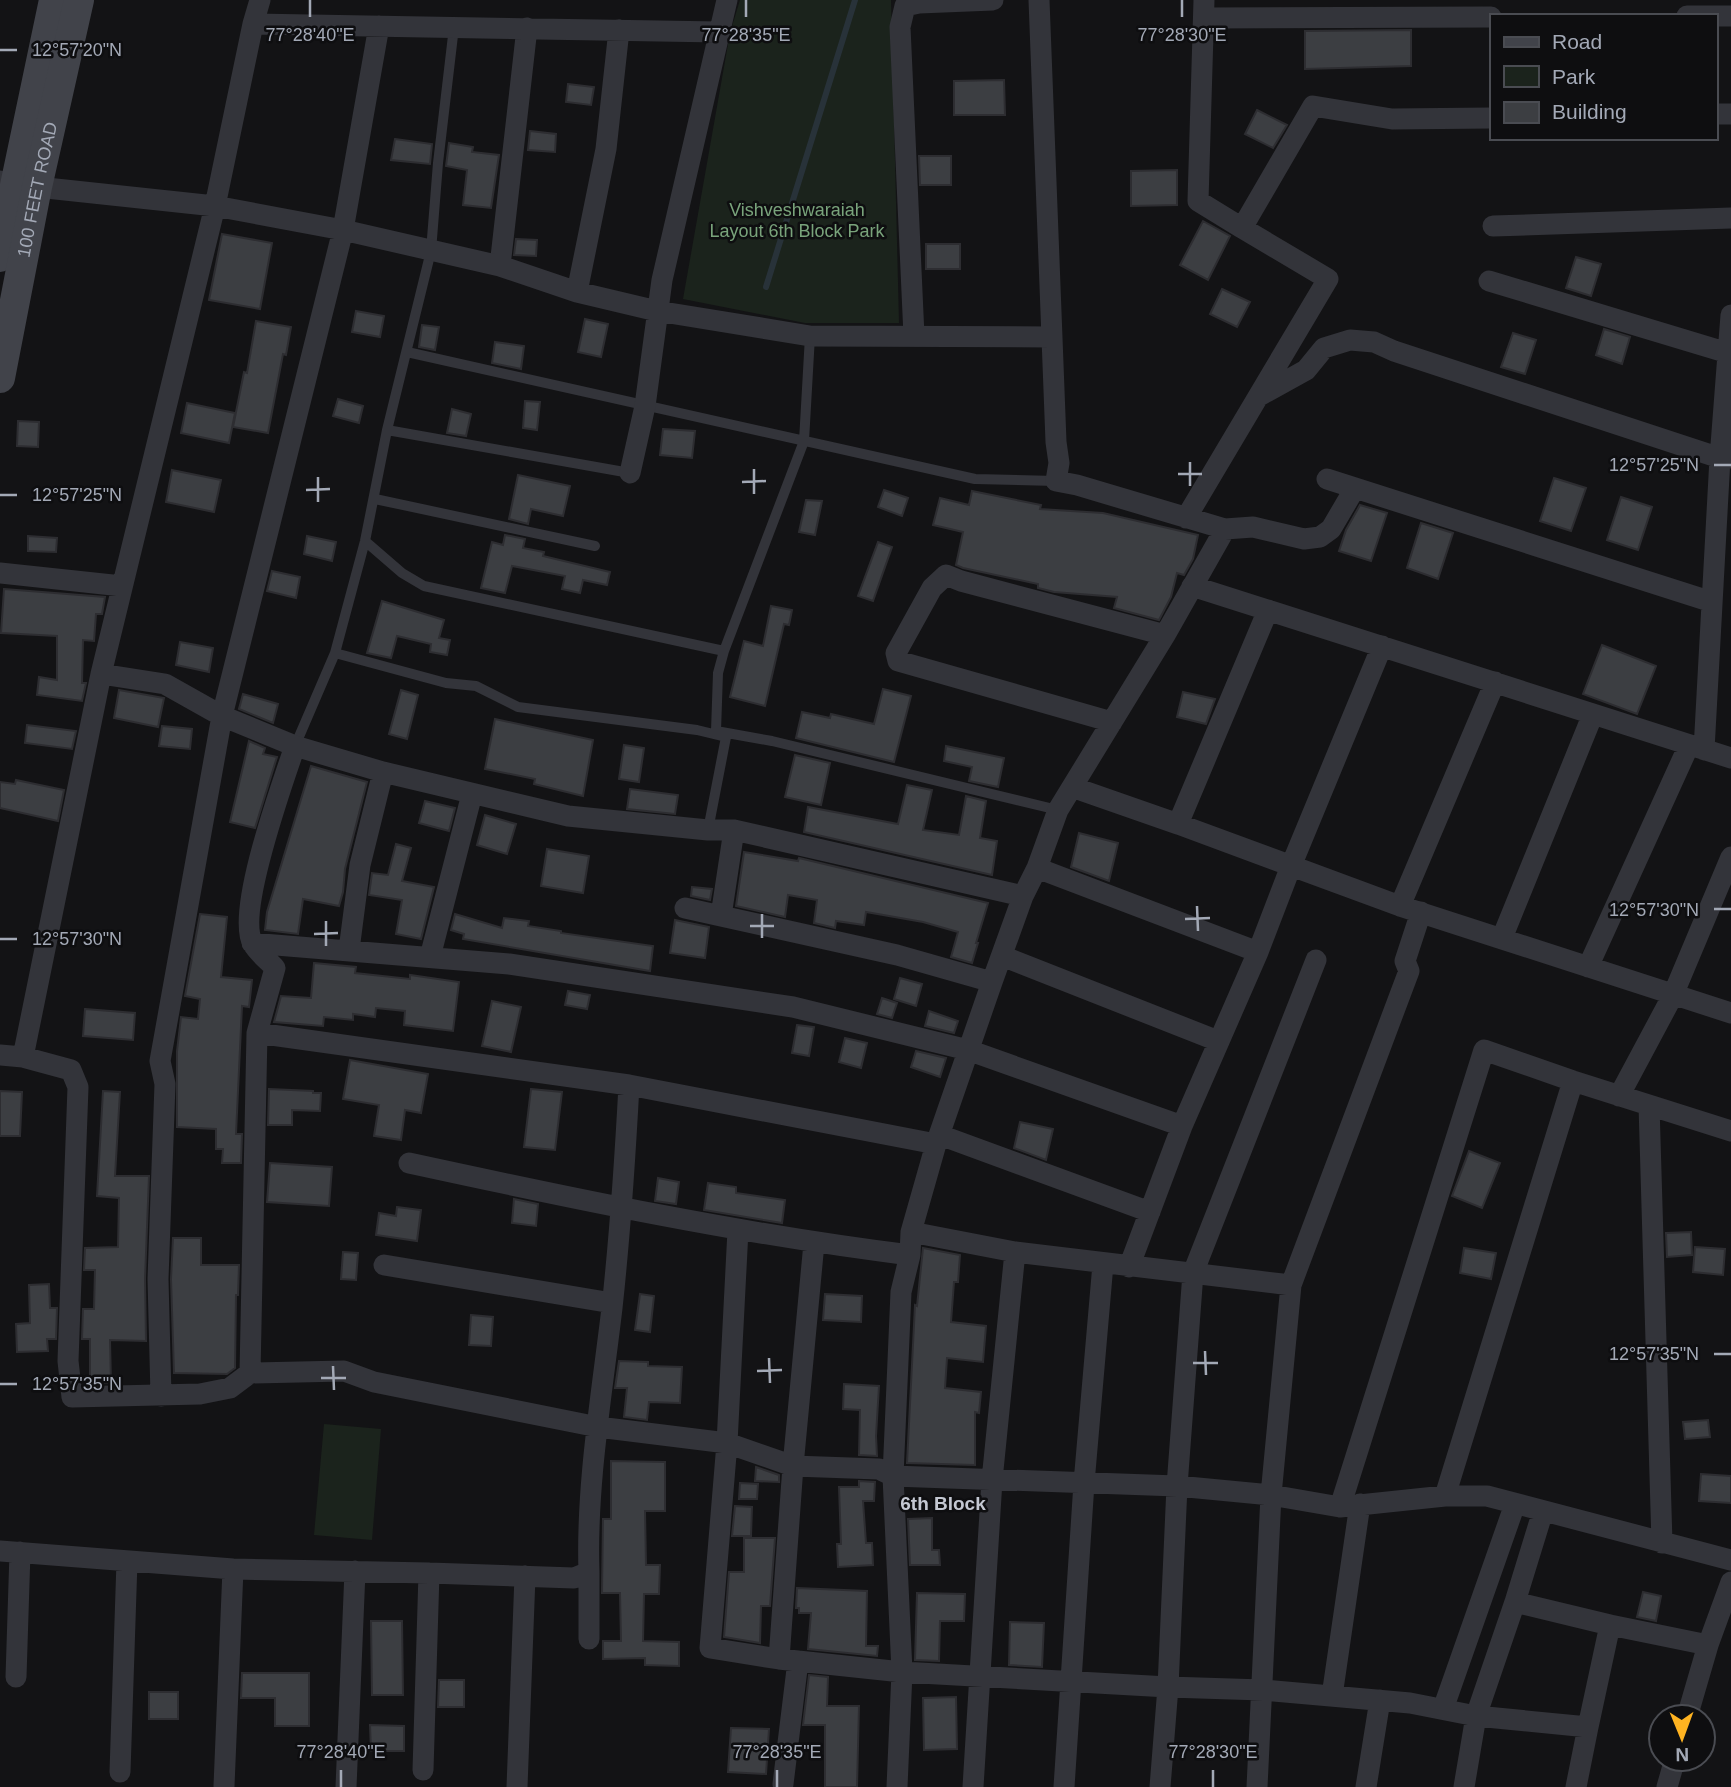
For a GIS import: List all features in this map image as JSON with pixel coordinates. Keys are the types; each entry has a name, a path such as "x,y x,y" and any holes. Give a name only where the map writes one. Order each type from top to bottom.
{"main road":[{"name":"100 FEET ROAD","path":"0,257 18,183 54,0"},
{"name":"100 FEET ROAD","path":"0,378 18,183 79,0"}],"street":[{"path":"23,1057 101,674 215,206 260,0"},
{"path":"631,473 645,406 662,280 727,0"},
{"path":"914,336 900,27 905,6 993,0"},
{"path":"1039,0 1059,463 1056,481 1225,529 1253,527 1304,539 1320,537 1331,529 1355,488"},
{"path":"1186,517 1328,279 1198,201 1204,9 1490,17"},
{"path":"253,24 719,32"},
{"path":"161,1396 158,1279 165,1084 160,1061 222,716 343,230 379,26"},
{"path":"500,266 527,28"},
{"path":"577,292 606,149 619,30"},
{"path":"1242,228 1313,106 1391,119 1490,118"},
{"path":"18,183 215,206 343,230 500,266 577,292 657,311 810,336 1052,337"},
{"path":"1493,226 1731,218"},
{"path":"1489,281 1728,354"},
{"path":"1588,967 1696,747 1726,458 1731,315"},
{"path":"1259,396 1306,370 1324,348 1350,340 1374,342 1394,351 1726,458"},
{"path":"1326,479 1712,602"},
{"path":"897,1787 902,1672 892,1476 901,1292 910,1255 912,1232 938,1140 968,1050 1023,897 1037,868 1058,810 1165,635 1225,529"},
{"path":"0,573 122,586"},
{"path":"1112,722 898,661 896,653 932,588 946,575 1165,635"},
{"path":"1192,586 1731,758"},
{"path":"1178,824 1268,610"},
{"path":"1129,1267 1182,1126 1258,952 1382,646"},
{"path":"101,674 165,684 222,716 295,746 472,794 568,816 708,830 734,830 1023,897"},
{"path":"1400,906 1495,682"},
{"path":"1502,938 1593,714"},
{"path":"250,1373 257,1033 275,968 252,943 250,915 253,888 295,746"},
{"path":"349,950 360,864 383,772"},
{"path":"1072,788 1400,906 1731,1013"},
{"path":"430,957 472,794"},
{"path":"721,916 734,830"},
{"path":"1619,1096 1673,995 1731,857"},
{"path":"1037,868 1258,952"},
{"path":"685,908 897,955 992,982"},
{"path":"1257,1787 1271,1495 1291,1285 1409,971 1405,961 1421,912"},
{"path":"252,943 509,964 793,1007 968,1050 1182,1126"},
{"path":"1002,956 1218,1041"},
{"path":"1160,1787 1168,1687 1177,1486 1193,1273 1316,960"},
{"path":"257,1033 629,1086 938,1140 1150,1212"},
{"path":"1332,1696 1350,1506 1484,1050 1573,1082 1731,1131"},
{"path":"0,1055 23,1057 71,1070 78,1087 68,1361 72,1397 201,1394 230,1388 250,1373 344,1371 374,1382 597,1427 727,1443 793,1466 879,1469 892,1476 1177,1486 1350,1506 1445,1496 1487,1496 1731,1560"},
{"path":"1445,1496 1573,1082"},
{"path":"589,1639 588,1546 597,1427 622,1208 629,1086"},
{"path":"1649,1105 1662,1543"},
{"path":"409,1163 738,1230 910,1255"},
{"path":"738,1230 727,1443 710,1648 788,1660 902,1672 1263,1690 1380,1700 1476,1716 1588,1727"},
{"path":"912,1232 1015,1252 1291,1285"},
{"path":"783,1784 793,1466 814,1243"},
{"path":"973,1787 992,1479 1015,1252"},
{"path":"1064,1787 1084,1483 1103,1264"},
{"path":"384,1265 612,1303"},
{"path":"1443,1709 1515,1504"},
{"path":"1464,1787 1476,1716 1543,1511"},
{"path":"16,1677 10,1551 233,1569 574,1578 589,1572"},
{"path":"120,1772 127,1561"},
{"path":"224,1786 233,1569"},
{"path":"346,1787 355,1571"},
{"path":"423,1770 429,1573"},
{"path":"517,1787 525,1576"},
{"path":"1691,1703 1708,1645 1731,1582"},
{"path":"1515,1602 1708,1645"},
{"path":"1576,1787 1610,1625"},
{"path":"1366,1787 1380,1700"}],"lane":[{"path":"295,746 335,653 365,541 387,430 431,251 454,27"},
{"path":"708,830 721,734 718,673 804,441 810,336"},
{"path":"407,352 975,479 1056,481"},
{"path":"387,430 631,473"},
{"path":"375,499 595,546"},
{"path":"365,541 402,573 424,586 724,651"},
{"path":"335,653 446,683 476,687 518,707 772,741 1058,810"}],"green space":[{"name":"Vishveshwaraiah Layout 6th Block Park","path":"740,0 891,0 899,323 805,323 683,299 730,33"},
{"path":"324,1424 381,1429 372,1540 314,1535"}],"building":[{"path":"1411,30 1411,66 1305,69 1305,31"},
{"path":"1004,80 1005,115 954,115 954,81"},
{"path":"568,84 594,87 591,105 566,102"},
{"path":"1257,110 1287,125 1273,148 1245,134"},
{"path":"530,131 556,134 555,152 528,150"},
{"path":"395,139 432,144 430,164 391,160"},
{"path":"449,143 473,147 472,152 499,155 491,208 463,205 467,170 446,166"},
{"path":"919,156 951,156 951,185 920,185"},
{"path":"1177,170 1177,205 1131,206 1131,171"},
{"path":"1203,221 1230,236 1208,280 1180,265"},
{"path":"222,234 272,243 260,309 209,300"},
{"path":"516,239 537,240 536,256 514,255"},
{"path":"926,244 960,244 960,269 926,269"},
{"path":"1576,257 1601,264 1591,296 1566,288"},
{"path":"1222,289 1250,302 1237,327 1210,314"},
{"path":"356,311 384,316 380,337 352,332"},
{"path":"585,319 608,324 601,357 578,352"},
{"path":"256,321 291,327 268,433 233,427 244,372 247,373"},
{"path":"422,325 439,327 435,350 419,347"},
{"path":"1604,329 1630,337 1622,364 1596,355"},
{"path":"1513,333 1536,340 1525,374 1501,367"},
{"path":"495,342 524,346 521,369 492,363"},
{"path":"338,399 363,406 359,423 333,416"},
{"path":"525,401 540,402 537,430 523,428"},
{"path":"187,403 235,413 229,443 181,433"},
{"path":"452,409 471,414 466,436 447,433"},
{"path":"18,421 39,422 38,447 17,446"},
{"path":"663,429 695,431 692,458 660,455"},
{"path":"172,470 221,480 214,512 166,502"},
{"path":"518,475 570,486 563,516 531,509 528,524 509,519"},
{"path":"1554,478 1586,488 1571,531 1540,521"},
{"path":"884,490 908,498 902,516 878,507"},
{"path":"972,491 1041,505 1040,509 1103,513 1198,535 1193,559 1184,575 1177,573 1171,597 1159,620 1114,608 1117,597 1054,592 1038,588 1038,584 963,568 956,565 963,532 933,525 940,498 969,505"},
{"path":"1621,497 1652,507 1638,550 1607,540"},
{"path":"806,500 822,501 815,535 799,532"},
{"path":"1360,505 1387,513 1371,561 1339,551 1346,530"},
{"path":"1421,523 1453,533 1438,579 1407,568"},
{"path":"505,535 525,539 523,548 544,552 543,556 610,572 607,585 583,580 580,593 562,589 565,576 512,566 505,593 481,588 492,542 503,545"},
{"path":"28,536 57,538 56,552 28,551"},
{"path":"307,536 336,542 332,561 304,554"},
{"path":"878,542 892,547 873,601 858,596"},
{"path":"272,571 300,577 296,598 267,591"},
{"path":"4,589 105,597 102,614 96,614 94,641 83,640 82,683 86,683 82,701 37,695 39,677 57,680 57,636 1,633"},
{"path":"382,601 444,620 439,638 450,640 447,655 430,652 431,644 397,636 391,658 367,653"},
{"path":"771,606 792,610 789,625 784,624 765,706 730,697 744,641 763,646"},
{"path":"180,642 213,648 209,672 176,665"},
{"path":"1602,645 1656,666 1637,714 1583,694"},
{"path":"883,689 911,696 894,762 796,738 802,712 830,718 831,714 874,724"},
{"path":"119,690 164,698 158,727 114,718"},
{"path":"401,690 418,695 407,739 389,734"},
{"path":"1183,692 1215,699 1206,724 1177,717"},
{"path":"243,694 278,704 273,723 239,709"},
{"path":"495,719 593,740 583,796 534,784 535,779 485,769"},
{"path":"27,725 76,731 72,749 25,743"},
{"path":"162,726 192,729 190,749 159,746"},
{"path":"249,741 265,748 263,754 277,757 255,828 230,822"},
{"path":"624,745 644,748 639,782 619,779"},
{"path":"946,746 1004,758 998,787 969,781 972,767 944,761"},
{"path":"795,755 830,763 821,805 785,797"},
{"path":"311,766 367,782 345,869 343,892 339,906 303,899 298,934 265,930 267,912"},
{"path":"16,780 64,790 58,821 0,808 0,782 15,784"},
{"path":"907,785 932,790 923,830 959,835 966,796 986,801 980,838 997,841 992,875 804,832 808,807 898,824"},
{"path":"630,789 678,795 675,814 627,809"},
{"path":"425,801 455,808 449,831 419,823"},
{"path":"485,815 516,824 507,854 477,845"},
{"path":"1079,833 1118,843 1109,881 1071,867"},
{"path":"396,844 411,848 402,881 434,887 421,939 396,934 402,900 369,895 372,873 388,875"},
{"path":"547,849 589,856 583,893 541,886"},
{"path":"744,852 798,861 799,858 988,903 972,963 951,957 958,932 923,922 866,912 864,925 836,921 835,928 814,923 817,900 788,895 785,917 736,906"},
{"path":"692,887 712,889 710,900 691,896"},
{"path":"200,914 227,917 221,977 252,980 249,1007 242,1006 236,1134 242,1134 241,1163 222,1163 223,1149 216,1149 216,1129 177,1127 177,1051 181,1017 198,1019 200,999 185,996"},
{"path":"455,914 502,928 504,918 529,921 528,926 561,933 653,946 650,971 463,939 464,934 451,930"},
{"path":"675,920 709,927 705,958 670,953"},
{"path":"314,963 356,967 355,973 410,979 410,975 459,982 453,1031 404,1025 405,1011 376,1008 375,1017 353,1014 353,1020 324,1017 323,1026 274,1022 281,996 311,998"},
{"path":"900,978 922,984 916,1006 894,999"},
{"path":"568,991 590,995 587,1009 565,1005"},
{"path":"882,998 897,1003 892,1018 877,1014"},
{"path":"492,1001 521,1007 511,1052 482,1046"},
{"path":"85,1009 135,1013 133,1040 83,1036"},
{"path":"929,1011 958,1021 954,1033 925,1026"},
{"path":"797,1025 814,1027 809,1056 792,1053"},
{"path":"845,1038 867,1043 861,1068 839,1062"},
{"path":"916,1051 946,1058 940,1077 911,1067"},
{"path":"350,1060 428,1074 421,1113 405,1110 401,1140 374,1136 379,1105 343,1099"},
{"path":"269,1089 321,1093 320,1111 292,1110 292,1125 268,1125"},
{"path":"531,1089 562,1092 555,1150 524,1147"},
{"path":"0,1091 22,1092 20,1136 0,1136"},
{"path":"103,1091 120,1092 115,1176 149,1176 145,1279 146,1341 110,1340 111,1383 90,1383 90,1339 82,1339 83,1309 94,1309 95,1270 84,1270 85,1248 118,1247 119,1198 97,1196"},
{"path":"1020,1122 1053,1129 1046,1160 1014,1148"},
{"path":"1469,1151 1500,1163 1482,1208 1452,1196"},
{"path":"270,1163 332,1167 329,1206 267,1202"},
{"path":"658,1178 679,1182 676,1204 655,1201"},
{"path":"708,1183 736,1187 736,1193 785,1200 782,1223 704,1210"},
{"path":"514,1199 538,1204 536,1226 512,1223"},
{"path":"397,1207 421,1210 417,1241 376,1235 379,1213 396,1216"},
{"path":"1691,1232 1692,1255 1667,1257 1666,1233"},
{"path":"173,1238 201,1238 201,1265 239,1265 235,1368 227,1374 174,1373 171,1279"},
{"path":"1695,1247 1725,1249 1723,1275 1693,1272"},
{"path":"923,1248 960,1255 958,1282 954,1282 951,1322 986,1326 983,1362 947,1358 945,1388 981,1392 979,1413 975,1412 975,1465 907,1463 915,1305 917,1306"},
{"path":"1464,1248 1496,1253 1491,1279 1460,1273"},
{"path":"343,1252 358,1253 356,1280 341,1279"},
{"path":"49,1284 50,1308 57,1308 56,1339 47,1339 48,1351 17,1352 16,1324 30,1323 29,1285"},
{"path":"640,1294 654,1296 650,1332 635,1330"},
{"path":"825,1294 862,1296 861,1322 823,1320"},
{"path":"471,1315 493,1317 491,1346 469,1345"},
{"path":"619,1361 648,1362 648,1366 682,1367 680,1403 649,1402 647,1420 624,1417 627,1388 615,1388"},
{"path":"844,1384 879,1386 877,1456 859,1455 860,1410 843,1409"},
{"path":"1708,1420 1710,1437 1685,1439 1683,1422"},
{"path":"611,1461 665,1462 665,1511 645,1511 646,1565 660,1565 659,1594 644,1594 643,1641 679,1642 679,1666 645,1665 645,1658 603,1659 603,1641 621,1641 620,1593 602,1593 603,1519 611,1519"},
{"path":"756,1467 779,1475 779,1482 755,1481"},
{"path":"1701,1474 1731,1476 1731,1503 1699,1501"},
{"path":"859,1481 875,1482 874,1501 863,1501 866,1543 872,1543 873,1565 838,1567 837,1544 841,1544 839,1487 859,1487"},
{"path":"740,1483 758,1484 757,1499 739,1499"},
{"path":"735,1506 752,1507 751,1536 732,1536"},
{"path":"932,1518 932,1550 939,1550 940,1565 910,1565 908,1519"},
{"path":"744,1538 775,1538 770,1606 761,1606 760,1643 724,1637 729,1572 744,1572"},
{"path":"797,1588 867,1591 866,1646 878,1646 877,1656 808,1649 811,1613 799,1613 799,1608 796,1608"},
{"path":"1643,1592 1661,1596 1656,1621 1637,1617"},
{"path":"917,1593 965,1594 964,1621 940,1621 939,1661 915,1660"},
{"path":"371,1621 402,1621 403,1695 372,1695"},
{"path":"1010,1622 1044,1623 1042,1667 1009,1665"},
{"path":"242,1673 309,1673 309,1726 275,1726 275,1698 241,1698"},
{"path":"809,1675 828,1677 827,1706 859,1706 857,1787 825,1787 825,1725 803,1725"},
{"path":"439,1680 464,1680 464,1707 438,1707"},
{"path":"149,1692 178,1692 178,1719 149,1719"},
{"path":"956,1697 957,1749 924,1750 923,1698"},
{"path":"370,1725 404,1726 404,1751 371,1751"},
{"path":"731,1728 769,1729 766,1774 728,1772"}],"waterway":[{"path":"766,287 855,0"}],"district":[{"name":"6th Block","path":"943,1503"}]}
